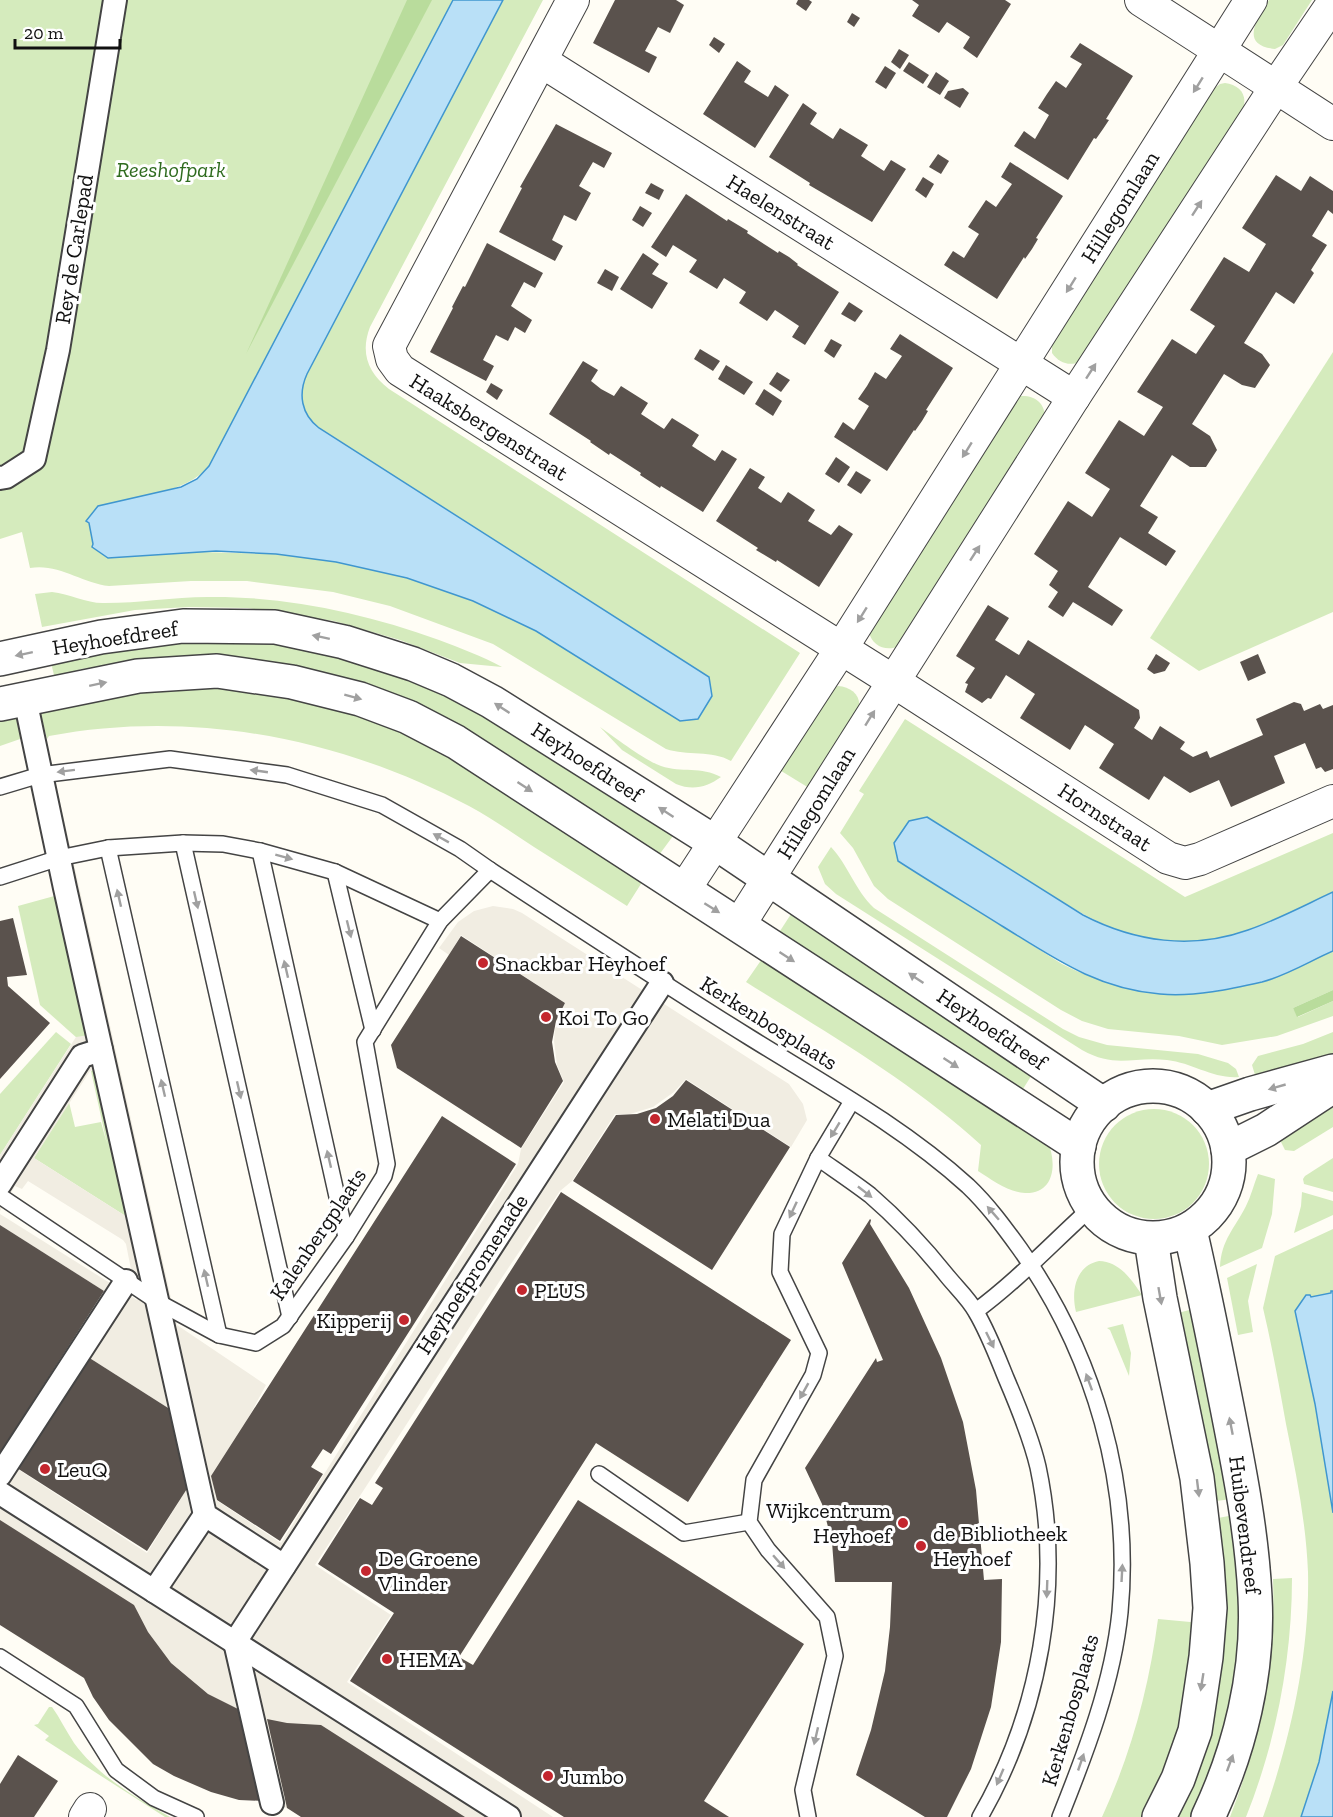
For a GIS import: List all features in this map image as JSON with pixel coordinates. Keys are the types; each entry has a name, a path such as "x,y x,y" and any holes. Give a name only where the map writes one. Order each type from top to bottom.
{"street":[{"name":"Rey de Carlepad","path":"0,478 6,477 34,459 58,350 115,0"},
{"name":"Haaksbergenstraat","path":"573,0 389,346 392,359 400,370 841,649"},
{"path":"1141,0 1333,124"},
{"name":"Hillegomlaan","path":"684,890 841,649 1251,0"},
{"name":"Hillegomlaan","path":"739,925 1074,397 1333,3"},
{"name":"Haelenstraat","path":"541,61 1021,364"},
{"path":"1021,364 1074,397"},
{"name":"Heyhoefdreef","path":"0,659 101,637 183,626 275,627 344,642 413,664 451,680 492,702 716,843 1104,1105"},
{"path":"841,649 893,681"},
{"name":"Heyhoefdreef","path":"13,702 138,676 217,671 292,682 360,699 408,717 456,742 1079,1146"},
{"name":"Hornstraat","path":"893,681 1168,858 1185,863 1200,859 1333,801"},
{"path":"13,702 40,775 206,1515 284,1566"},
{"name":"Heyhoefpromenade","path":"235,1642 662,983"},
{"path":"0,1184 82,1056 101,1050"},
{"path":"1208,1109 1250,1094 1333,1071"},
{"path":"1228,1149 1266,1130 1333,1086"},
{"path":"1161,1087 1187,1094 1208,1109 1223,1132 1228,1149 1229,1170 1223,1194 1210,1212 1190,1230 1168,1237 1151,1239 1121,1232 1103,1220 1084,1193 1078,1172 1079,1146 1090,1119 1118,1095 1133,1089 1161,1087"},
{"name":"Huibevendreef","path":"1190,1230 1204,1288 1239,1469 1252,1549 1255,1599 1254,1645 1247,1697 1235,1749 1208,1817"},
{"name":"Huibevendreef","path":"1151,1239 1160,1298 1197,1478 1210,1608 1206,1657 1195,1731 1178,1779 1159,1817"},
{"path":"0,1475 126,1281"},
{"path":"0,1493 509,1817"},
{"path":"154,1590 206,1515"},
{"path":"235,1642 272,1803"}],"lane":[{"path":"0,787 40,775 170,759 287,775 382,805 460,849 662,983"},
{"path":"0,877 59,858 108,848 183,843 223,844 260,851 335,872 440,921"},
{"path":"183,843 290,1317"},
{"path":"108,848 219,1335"},
{"path":"260,851 346,1237"},
{"name":"Kalenbergplaats","path":"0,1196 158,1302 219,1335 256,1343 283,1326 346,1237 384,1176 387,1164 365,1042 440,921 490,870"},
{"path":"335,872 373,1030"},
{"name":"Kerkenbosplaats","path":"662,983 852,1101 894,1129 967,1185 996,1215 1031,1264 1050,1295 1079,1354 1102,1417 1116,1483 1123,1545 1120,1613 1109,1672 1089,1738 1060,1817"},
{"path":"808,1817 803,1790 835,1656 833,1646 827,1617 768,1550 749,1522 754,1480 813,1375 819,1353 780,1272 782,1234 818,1158 852,1101"},
{"name":"Kerkenbosplaats","path":"818,1158 869,1195 918,1240 975,1311 996,1352 1020,1411 1038,1467 1046,1527 1048,1590 1042,1640 1032,1692 1014,1744 980,1817"},
{"path":"975,1311 1007,1287 1092,1207"},
{"path":"599,1474 684,1533 749,1522"},
{"path":"0,1657 76,1706 116,1770 154,1798 196,1817"}],"green space":[{"name":"Reeshofpark","path":"0,0 453,0 209,466 199,475 173,489 98,506 89,523 93,544 200,552 276,554 336,562 407,578 473,601 536,631 680,721 698,719 712,696 709,677 319,428 308,416 303,403 304,381 307,374 503,0 543,0 370,327 366,354 371,369 389,389 800,653 731,761 716,755 666,749 493,644 390,606 333,592 247,581 191,581 109,586 50,568 30,568 22,532 0,539"},
{"path":"407,0 432,0 246,354"},
{"path":"1269,0 1312,0 1283,45 1275,49 1257,42 1254,36 1256,22"},
{"path":"1225,83 1241,91 1244,99 1243,109 1081,361 1073,364 1061,362 1052,353 1052,343 1212,90"},
{"path":"1333,352 1333,612 1199,671 1150,638"},
{"path":"1020,396 1038,401 1043,408 1045,418 899,646 880,647 873,641 869,632"},
{"path":"52,592 99,603 215,597 301,604 384,622 471,652 502,667 460,663 400,640 334,621 247,608 189,607 135,610 42,627 35,594"},
{"path":"153,642 261,643 291,646 320,652 411,679 469,705 673,836 659,855 484,745 156,659 81,669 55,679 49,655"},
{"path":"195,681 349,706 462,759 646,876 627,906 469,806 420,782 317,747 265,735 211,728 157,726 103,728 49,736 47,739 38,703"},
{"path":"838,686 854,692 859,708 809,788 778,769 834,687"},
{"path":"17,707 23,738 0,746 0,711"},
{"path":"905,719 1185,897 1333,833 1333,892 1258,927 1202,941 1174,942 1148,939 1100,922 1052,896 927,817 898,861 1062,964 1088,976 1142,990 1197,993 1224,990 1279,975 1333,951 1333,990 1293,1008 1298,1017 1333,1001 1333,1016 1277,1036 1222,1045 1179,1036 1108,1029 1082,1021 1061,1010 888,899 874,886 853,848 840,833 864,794 859,791"},
{"path":"600,727 638,754 661,766 706,772 721,777 700,787 676,784 622,750"},
{"path":"831,847 874,908 1063,1029 1079,1037 1107,1045 1198,1054 1228,1063 1236,1069 1239,1077 1220,1076 1167,1060 1105,1059 1082,1050 836,894 825,884 818,867"},
{"path":"58,895 89,1035 77,1038 40,1005 18,906"},
{"path":"793,911 1038,1065 1023,1089 781,934 780,931"},
{"path":"766,953 1047,1140 1053,1166 1048,1182 1035,1192 1025,1193 1000,1185 978,1171 981,1145 954,1122 868,1059 746,982"},
{"path":"1333,990 1333,1001 1297,1017 1293,1008"},
{"path":"56,1032 71,1044 0,1155 0,1094"},
{"path":"1333,1032 1333,1057 1258,1085 1252,1065 1258,1056 1303,1044"},
{"path":"97,1069 130,1214 124,1215 34,1158 69,1102 75,1127 101,1122 107,1144 91,1071"},
{"path":"1333,1104 1333,1127 1294,1151 1285,1150 1278,1136"},
{"path":"1154,1109 1175,1113 1193,1125 1205,1143 1209,1164 1205,1185 1193,1203 1175,1215 1154,1219 1133,1215 1115,1203 1103,1185 1099,1164 1103,1143 1115,1125 1133,1113"},
{"path":"1333,1158 1333,1192 1304,1184 1305,1176"},
{"path":"1258,1174 1275,1179 1272,1214 1262,1248 1220,1267 1223,1249 1246,1206"},
{"path":"1302,1192 1333,1201 1333,1215 1294,1233 1301,1206"},
{"path":"1333,1229 1333,1291 1310,1297 1295,1311 1315,1404 1333,1513 1333,1691 1319,1762 1301,1817 1263,1817 1290,1728 1302,1666 1308,1603 1308,1572 1300,1498 1263,1308 1275,1256"},
{"path":"1099,1261 1119,1268 1142,1295 1076,1312 1074,1296 1080,1274 1085,1268"},
{"path":"1257,1264 1248,1301 1253,1332 1238,1335 1227,1278"},
{"path":"1193,1309 1232,1499 1216,1501 1178,1313"},
{"path":"1123,1324 1131,1353 1129,1376 1110,1330 1107,1328"},
{"path":"1234,1515 1239,1618 1232,1695 1220,1745 1195,1817 1178,1817 1204,1743 1219,1670 1224,1596 1218,1518"},
{"path":"1292,1578 1289,1639 1274,1730 1257,1789 1246,1817 1230,1817 1250,1759 1264,1700 1272,1640 1273,1579"},
{"path":"1158,1619 1201,1623 1197,1672 1151,1817 1102,1817 1122,1769 1138,1720 1150,1670"},
{"path":"49,1707 52,1707 74,1743 94,1766 131,1793 170,1817 165,1817 45,1740 49,1736 34,1725 38,1724"}],"shaded area":[{"path":"38,703 177,1325 266,1385 245,1424 212,1476 216,1500 281,1543 518,1164 521,1149 564,1082 557,1065 554,1041 555,1029 565,1003 461,935 449,955 439,948 458,922 474,911 493,906 522,913 789,1084 803,1104 807,1120 791,1147 686,1079 674,1092 653,1107 630,1114 615,1114 572,1181 560,1191 501,1279 315,1565 391,1615 347,1682 553,1817 460,1817 401,1779 397,1784 383,1776 386,1770 320,1728 301,1728 269,1723 287,1808 264,1801 244,1716 215,1702 183,1680 151,1644 131,1607 38,1548 34,1552 15,1540 18,1535 0,1524 0,1453 104,1291 0,1225 0,1214 137,1300 126,1244 123,1240 28,1181 22,1189 15,1186 0,1211 0,1155 76,1037 89,1035 17,707","holes":["98,1070 129,1215 124,1215 34,1158 90,1071","88,1357 176,1413 192,1481 147,1553 16,1468"]}],"water":[{"path":"453,0 503,0 307,374 302,396 305,410 319,428 709,677 712,696 698,719 680,721 536,631 473,601 407,578 336,562 276,554 216,551 108,558 92,547 89,523 86,521 98,506 181,487 197,479 209,466"},
{"path":"927,817 1083,915 1123,932 1143,937 1185,941 1227,936 1270,922 1333,892 1333,951 1271,979 1212,992 1160,994 1116,986 1058,960 898,861 894,843 909,821"},
{"path":"1333,1291 1333,1513 1315,1404 1295,1311 1306,1295 1311,1297 1331,1293"},
{"path":"1333,1691 1333,1817 1301,1817 1319,1762"}],"building":[{"path":"615,0 676,0 684,5 670,33 658,27 645,51 657,57 649,73 593,43"},
{"path":"798,0 812,2 806,11 796,4"},
{"path":"912,0 1005,0 1011,4 977,58 963,48 970,37 947,22 939,33 912,16 919,5"},
{"path":"852,13 860,18 854,27 847,22"},
{"path":"714,37 725,44 719,53 709,45"},
{"path":"1080,43 1133,76 1106,119 1109,120 1096,139 1094,138 1068,180 1014,146 1024,131 1035,139 1049,115 1038,108 1056,81 1066,88 1082,64 1070,57"},
{"path":"899,49 909,55 900,69 891,62"},
{"path":"737,61 751,71 744,82 768,97 775,85 789,95 755,148 703,114"},
{"path":"909,62 929,75 923,84 903,71"},
{"path":"885,66 896,73 886,89 875,82"},
{"path":"936,72 949,81 940,95 927,87"},
{"path":"963,88 969,93 960,108 944,98 948,91"},
{"path":"803,103 817,113 810,124 833,139 840,128 868,145 861,156 884,171 891,160 906,169 872,222 809,185 810,183 769,157"},
{"path":"556,124 612,153 604,168 593,162 579,186 591,193 576,221 564,215 552,240 563,246 555,261 499,232 522,188 520,187"},
{"path":"938,154 949,161 941,174 929,167"},
{"path":"1010,162 1063,196 1036,238 1038,239 1032,249 1025,259 1024,257 997,299 944,265 953,251 964,258 979,234 968,227 986,200 996,207 1012,184 1001,177"},
{"path":"1276,175 1301,191 1310,176 1333,191 1333,214 1328,210 1312,236 1327,245 1311,270 1314,273 1294,304 1276,292 1244,343 1262,354 1270,365 1255,388 1242,385 1224,374 1192,424 1210,436 1217,450 1206,467 1190,467 1172,455 1140,506 1158,517 1148,533 1176,551 1166,566 1120,537 1088,587 1123,610 1112,626 1073,602 1063,617 1048,607 1058,592 1049,585 1058,571 1034,554 1068,501 1092,517 1110,489 1085,473 1119,420 1144,436 1163,407 1137,392 1172,339 1196,354 1215,326 1190,310 1224,257 1249,272 1266,244 1242,228"},
{"path":"923,177 934,184 926,198 915,190"},
{"path":"651,183 664,190 659,200 645,193"},
{"path":"686,194 727,221 728,219 748,231 747,233 778,253 779,251 789,257 797,265 839,292 805,345 792,337 799,326 775,310 767,321 739,303 746,292 724,278 717,289 689,272 697,260 673,245 666,257 651,247"},
{"path":"640,206 652,213 643,227 632,220"},
{"path":"487,243 543,273 535,288 524,282 511,306 532,320 525,333 515,327 508,341 496,335 483,360 494,366 486,381 430,352"},
{"path":"643,253 659,264 652,274 668,283 652,309 620,289"},
{"path":"605,269 619,277 612,291 597,283"},
{"path":"849,302 863,311 855,322 841,314"},
{"path":"900,334 953,368 926,410 928,411 922,421 887,471 834,437 843,422 854,430 869,406 858,399 875,372 886,379 902,356 890,349"},
{"path":"831,339 842,345 834,358 824,351"},
{"path":"700,349 720,361 713,371 694,359"},
{"path":"583,361 598,370 591,381 601,389 614,396 621,386 648,403 641,414 664,429 672,418 685,426 699,435 692,446 715,461 722,450 737,459 703,512 661,486 660,488 640,475 641,473 610,453 609,455 549,414"},
{"path":"726,365 753,382 744,395 718,379"},
{"path":"777,372 790,380 781,392 769,384"},
{"path":"491,383 503,390 497,400 486,392"},
{"path":"764,389 782,401 773,416 755,404"},
{"path":"836,457 850,467 839,483 825,474"},
{"path":"750,468 765,477 758,488 781,503 788,492 815,510 808,521 831,535 839,525 853,534 819,587 777,560 776,562 756,550 758,548 716,521"},
{"path":"856,471 871,480 861,494 847,485"},
{"path":"988,605 1009,618 995,640 1019,655 1028,640 1139,710 1140,718 1134,728 1152,740 1160,726 1185,742 1180,749 1193,757 1207,751 1210,758 1263,735 1256,719 1294,702 1301,704 1304,711 1320,704 1323,709 1333,705 1333,769 1325,772 1321,767 1316,769 1305,743 1274,756 1285,783 1231,807 1219,780 1190,793 1164,776 1149,800 1099,768 1114,744 1085,725 1070,750 1020,718 1035,694 1006,675 991,699 988,698 982,703 965,692 968,684 965,683 975,668 956,656"},
{"path":"1156,654 1170,663 1165,671 1154,674 1147,669"},
{"path":"1258,654 1266,673 1248,681 1240,662"},
{"path":"13,918 27,975 7,977 8,986 50,1023 0,1079 0,921"},
{"path":"461,936 565,1003 556,1021 552,1042 555,1062 563,1081 521,1148 397,1068 391,1045"},
{"path":"686,1080 790,1147 712,1270 573,1181 616,1115 637,1114 656,1108 673,1096"},
{"path":"442,1116 516,1164 331,1454 323,1449 311,1467 323,1474 280,1541 217,1500 211,1476"},
{"path":"561,1192 791,1340 688,1502 596,1443 459,1657 473,1665 578,1500 804,1644 704,1801 729,1817 564,1817 350,1681 394,1613 318,1564 360,1498 372,1505 383,1488 375,1483"},
{"name":"Wijkcentrum Heyhoef","path":"870,1219 870,1224 909,1288 941,1358 963,1422 976,1490 984,1580 1002,1579 1001,1642 991,1707 971,1769 947,1817 925,1817 856,1775 871,1730 885,1671 892,1582 835,1582 832,1542 822,1504 805,1468 876,1358 877,1362 883,1360 842,1263"},
{"path":"0,1225 104,1291 0,1453"},
{"path":"88,1357 176,1413 192,1481 147,1551 17,1468"},
{"path":"0,1520 134,1605 148,1632 171,1663 208,1694 244,1712 264,1801 239,1800 211,1792 153,1764 109,1720 93,1697 84,1678 0,1625"},
{"path":"267,1719 321,1725 465,1817 301,1817 287,1808"},
{"path":"18,1755 58,1781 34,1817 0,1817 0,1784"}],"place":[{"name":"Snackbar Heyhoef","path":"483,963"},
{"name":"Koi To Go","path":"546,1017"},
{"name":"Melati Dua","path":"655,1119"},
{"name":"PLUS","path":"522,1290"},
{"name":"Kipperij","path":"404,1320"},
{"name":"LeuQ","path":"45,1469"},
{"name":"Wijkcentrum Heyhoef","path":"903,1523"},
{"name":"de Bibliotheek Heyhoef","path":"921,1546"},
{"name":"De Groene Vlinder","path":"366,1571"},
{"name":"HEMA","path":"387,1659"},
{"name":"Jumbo","path":"548,1776"}]}
